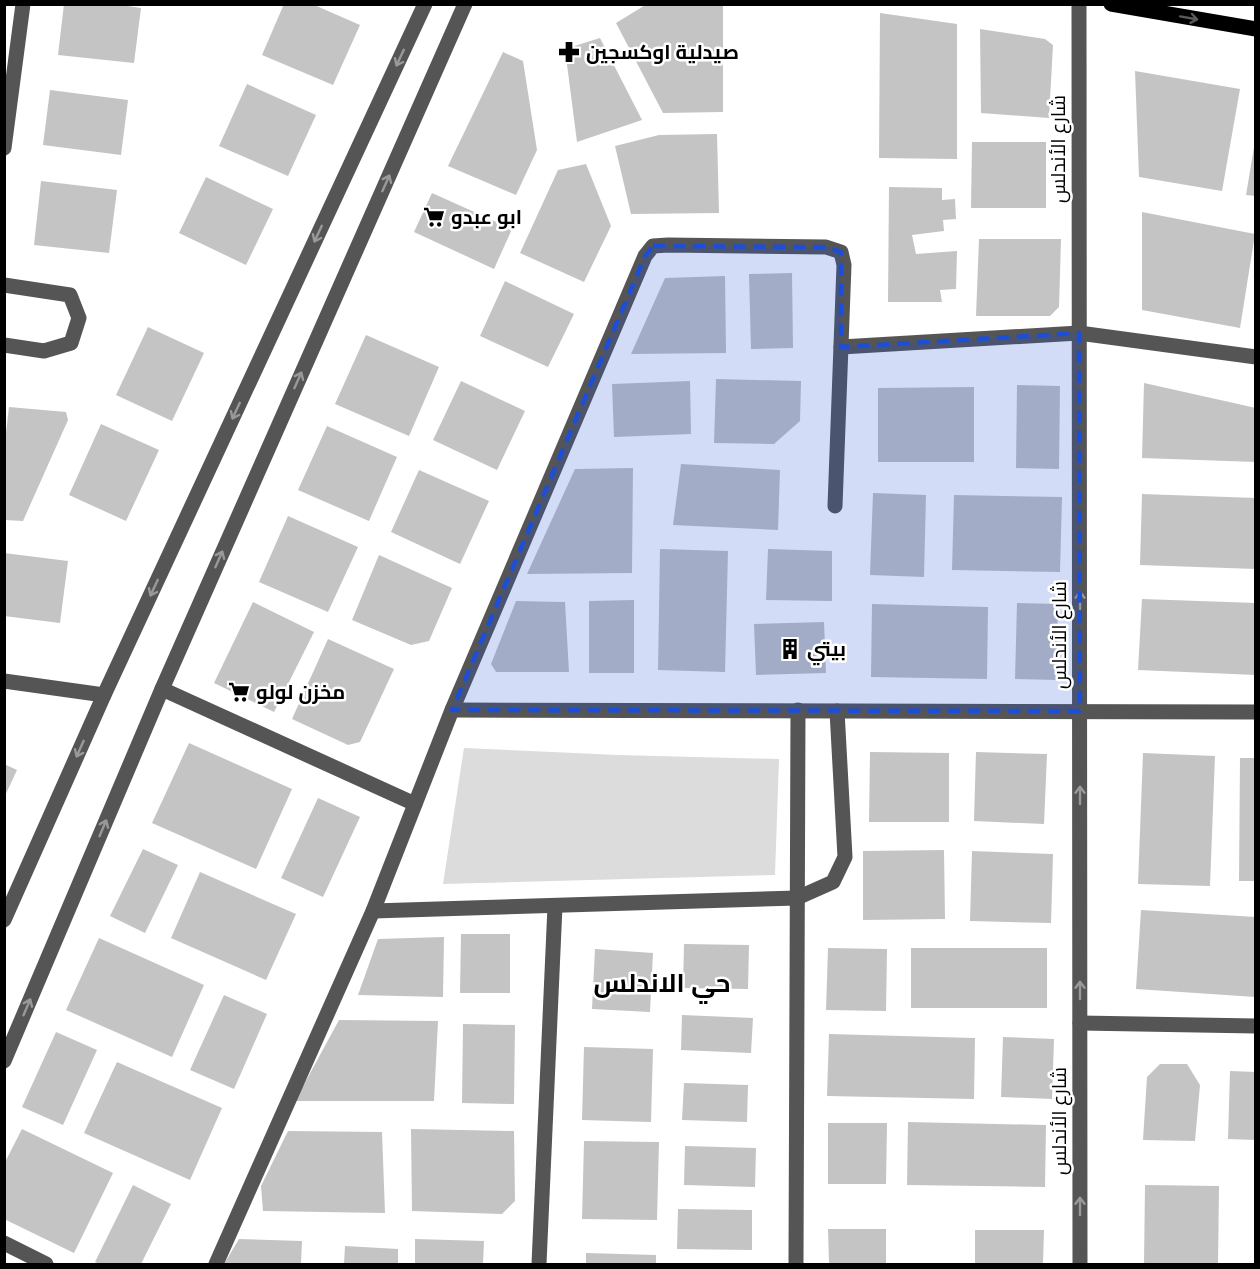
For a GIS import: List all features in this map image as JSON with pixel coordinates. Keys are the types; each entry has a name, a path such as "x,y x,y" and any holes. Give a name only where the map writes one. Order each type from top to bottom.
{"main road":[{"path":"1111,4 1256,29"}],"street":[{"path":"4,148 23,4"},
{"path":"4,920 104,695 425,4"},
{"path":"4,1061 162,689 465,4"},
{"name":"شارع الأندلس","path":"1079,4 1080,1264"},
{"path":"216,1264 373,911 452,710 645,256 653,246 826,247 841,252 844,264 835,506"},
{"path":"4,285 70,295 79,318 71,343 44,351 4,345"},
{"path":"841,347 1079,333 1256,357"},
{"path":"4,681 104,695"},
{"path":"162,689 415,804"},
{"path":"452,710 1256,712"},
{"path":"796,1264 798,710"},
{"path":"373,911 797,898 832,882 845,857 837,711"},
{"path":"539,1264 555,906"},
{"path":"1080,1023 1256,1026"},
{"path":"4,1243 46,1264"}],"highlighted area":[{"path":"653,246 826,247 841,252 841,347 1079,333 1080,711 452,710 645,256"}],"shaded area":[{"path":"464,748 779,759 775,875 443,884"}],"building":[{"path":"64,4 114,4 141,8 134,63 58,55"},
{"path":"284,4 312,4 360,25 333,85 262,55"},
{"path":"647,4 723,4 723,112 663,113 616,23"},
{"path":"880,13 957,24 957,159 879,158"},
{"path":"980,29 1045,39 1053,45 1049,118 981,113"},
{"path":"600,38 642,120 577,142 565,49"},
{"path":"503,52 523,61 537,150 516,195 448,166"},
{"path":"1135,71 1240,89 1222,191 1139,177"},
{"path":"247,84 316,115 288,176 219,146"},
{"path":"50,90 128,100 121,155 43,145"},
{"path":"717,134 719,213 631,214 615,146 659,135"},
{"path":"972,142 1046,142 1046,208 971,208"},
{"path":"1254,147 1256,147 1256,196 1246,195"},
{"path":"586,164 611,226 584,282 520,253 558,170"},
{"path":"206,177 273,209 246,265 179,233"},
{"path":"41,181 117,190 109,253 34,245"},
{"path":"889,187 942,188 942,200 955,199 956,219 943,220 944,231 912,235 916,254 957,251 956,289 940,290 942,302 888,302"},
{"path":"432,193 512,229 494,269 414,232"},
{"path":"1142,212 1255,234 1240,328 1142,310"},
{"path":"979,239 1061,239 1059,307 1050,316 976,316"},
{"path":"792,273 793,348 751,349 749,274"},
{"path":"725,276 726,353 631,354 665,278"},
{"path":"505,281 574,314 548,367 480,336"},
{"path":"148,327 204,353 172,421 116,395"},
{"path":"366,335 439,367 409,436 335,404"},
{"path":"716,379 801,381 800,421 774,444 714,443"},
{"path":"461,381 525,411 497,470 433,440"},
{"path":"690,381 691,434 614,437 612,384"},
{"path":"1144,383 1256,408 1256,462 1142,458"},
{"path":"1017,385 1060,386 1059,469 1016,468"},
{"path":"974,387 974,462 878,462 878,388"},
{"path":"9,407 66,412 68,420 23,521 5,520 5,441"},
{"path":"101,424 159,450 126,521 69,495"},
{"path":"327,426 397,457 369,521 298,490"},
{"path":"681,464 780,470 778,530 673,525"},
{"path":"633,468 632,573 527,574 575,469"},
{"path":"419,470 489,501 460,564 391,532"},
{"path":"873,493 926,495 924,577 870,575"},
{"path":"1142,494 1256,498 1256,569 1140,565"},
{"path":"954,495 1062,497 1060,572 952,570"},
{"path":"288,516 358,547 328,612 259,582"},
{"path":"660,549 728,551 725,672 658,670"},
{"path":"768,549 832,551 832,601 766,600"},
{"path":"4,553 68,561 60,623 4,616"},
{"path":"379,555 452,588 429,641 411,645 352,620"},
{"path":"1142,599 1256,603 1256,675 1138,670"},
{"path":"634,600 634,673 589,673 589,601"},
{"path":"516,601 565,602 569,672 496,672 491,664"},
{"path":"253,602 314,632 274,712 214,683"},
{"path":"1017,603 1058,604 1056,680 1015,679"},
{"path":"872,604 988,607 987,679 871,677"},
{"name":"بيتي","path":"824,622 826,673 756,675 754,624"},
{"path":"328,639 394,669 360,742 348,745 292,719"},
{"path":"189,743 292,789 256,869 152,823"},
{"path":"870,752 949,753 949,822 869,822"},
{"path":"976,752 1047,754 1044,824 974,821"},
{"path":"1143,753 1215,756 1210,886 1138,884"},
{"path":"1240,758 1256,758 1256,881 1239,881"},
{"path":"4,764 17,770 4,798"},
{"path":"318,798 360,817 323,897 281,878"},
{"path":"143,849 178,865 145,933 110,916"},
{"path":"944,850 945,919 863,920 863,851"},
{"path":"972,851 1053,854 1051,923 970,921"},
{"path":"200,872 296,914 266,980 171,938"},
{"path":"1141,910 1256,917 1256,997 1136,989"},
{"path":"461,934 510,934 510,993 460,993"},
{"path":"444,937 443,997 358,995 378,939"},
{"path":"99,938 204,985 172,1057 66,1010"},
{"path":"684,944 749,945 748,989 683,988"},
{"path":"828,948 887,949 886,1011 826,1010"},
{"path":"911,948 1047,948 1047,1008 911,1008"},
{"path":"595,949 653,953 650,1012 592,1009"},
{"path":"224,995 267,1014 234,1089 190,1070"},
{"path":"682,1015 753,1018 751,1053 681,1050"},
{"path":"339,1020 438,1021 434,1101 295,1101"},
{"path":"463,1024 515,1025 514,1104 462,1103"},
{"path":"56,1032 97,1050 63,1125 22,1107"},
{"path":"829,1034 975,1038 974,1099 827,1096"},
{"path":"1003,1037 1054,1039 1052,1099 1001,1097"},
{"path":"584,1047 653,1049 651,1122 582,1120"},
{"path":"117,1062 222,1108 190,1180 84,1133"},
{"path":"1160,1064 1187,1064 1200,1085 1195,1141 1143,1140 1147,1077"},
{"path":"1230,1071 1256,1072 1256,1140 1228,1139"},
{"path":"684,1083 748,1085 747,1122 682,1120"},
{"path":"908,1122 1046,1125 1045,1187 907,1185"},
{"path":"828,1123 887,1123 886,1184 828,1184"},
{"path":"22,1129 113,1173 74,1253 4,1219 4,1164"},
{"path":"411,1129 514,1131 515,1201 502,1214 412,1211"},
{"path":"288,1131 382,1132 385,1213 263,1211 261,1186"},
{"path":"584,1141 659,1142 657,1220 582,1219"},
{"path":"685,1146 756,1148 755,1187 684,1185"},
{"path":"133,1185 171,1204 141,1264 95,1262"},
{"path":"1145,1185 1219,1186 1218,1264 1144,1264"},
{"path":"678,1209 752,1210 752,1250 677,1249"},
{"path":"828,1229 886,1229 886,1264 829,1264"},
{"path":"975,1230 1044,1230 1043,1264 975,1264"},
{"path":"239,1239 302,1241 301,1264 224,1264"},
{"path":"415,1239 484,1241 483,1264 415,1264"},
{"path":"345,1246 398,1249 398,1264 344,1264"},
{"path":"586,1253 656,1255 656,1264 586,1264"}],"place":[{"name":"صيدلية اوكسجين","path":"569,52"},
{"name":"ابو عبدو","path":"434,217"},
{"name":"بيتي","path":"790,649"},
{"name":"مخزن لولو","path":"239,692"}],"district":[{"name":"حي الاندلس","path":"662,983"}]}
